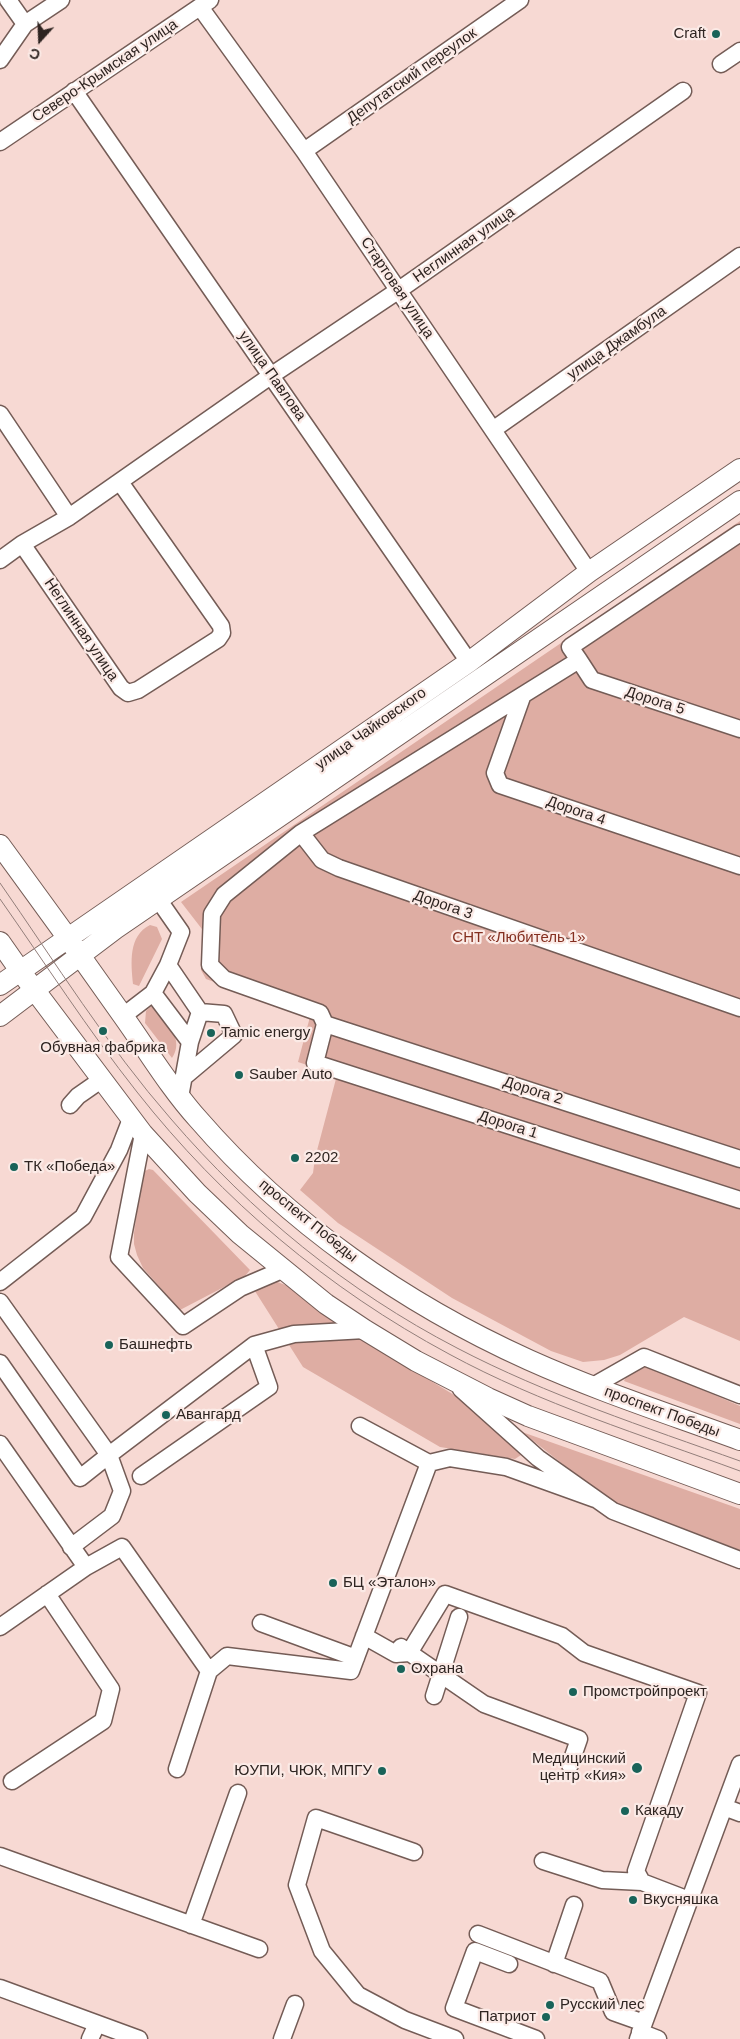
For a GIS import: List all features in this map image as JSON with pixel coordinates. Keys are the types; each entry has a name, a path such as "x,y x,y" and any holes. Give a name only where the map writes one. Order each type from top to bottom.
{"main road":[{"name":"улица Чайковского","path":"0,985 469,662 590,572 740,470"},
{"name":"улица Чайковского","path":"0,1016 80,955 158,900 740,501"},
{"name":"проспект Победы","path":"0,845 180,1097 224,1148 257,1180 310,1226 358,1263 407,1295 458,1324 531,1361 740,1440"},
{"path":"0,942 137,1127 197,1193 240,1234 282,1270 365,1330 448,1378 528,1416 740,1494"}],"street":[{"path":"8,0 26,24"},
{"path":"0,60 26,24 61,0"},
{"name":"Депутатский переулок","path":"304,151 520,0"},
{"name":"Стартовая улица","path":"205,3 590,572"},
{"name":"Северо-Крымская улица","path":"0,142 205,3"},
{"path":"721,64 740,50"},
{"name":"улица Павлова","path":"74,91 469,662"},
{"name":"Неглинная улица","path":"0,560 22,544 69,517 120,482 683,91"},
{"name":"улица Джамбула","path":"494,429 740,256"},
{"path":"0,414 69,517"},
{"name":"Неглинная улица","path":"22,544 121,688 128,693 138,690 218,639 222,633 221,626 120,482"},
{"path":"325,1024 320,1012 224,979 210,965 212,914 224,895 301,833 579,660 570,647 740,533"},
{"name":"Дорога 5","path":"579,660 592,680 740,729"},
{"name":"Дорога 4","path":"522,697 495,772 500,785 740,866"},
{"name":"Дорога 3","path":"301,833 322,860 339,868 740,1008"},
{"path":"123,1016 153,993 168,965 181,932 158,900"},
{"path":"168,965 200,1012"},
{"path":"153,993 190,1042"},
{"path":"180,1097 190,1042 200,1012"},
{"path":"184,1077 234,1035 224,1014 200,1012"},
{"name":"Дорога 2","path":"325,1024 740,1159"},
{"name":"Дорога 1","path":"325,1024 315,1063 740,1200"},
{"path":"70,1105 78,1096 101,1080"},
{"path":"137,1127 120,1257 183,1326 240,1288 282,1270"},
{"path":"0,1282 83,1217 119,1150 137,1127"},
{"path":"0,1302 110,1455 122,1491 112,1516 71,1546"},
{"path":"0,1363 80,1478 254,1345 294,1334 365,1330"},
{"path":"141,1476 269,1387 254,1345"},
{"path":"593,1386 644,1357 740,1395"},
{"path":"448,1378 538,1458 613,1511 632,1520 740,1560"},
{"path":"360,1426 429,1462 450,1458 506,1467 523,1467 531,1458 538,1458"},
{"path":"0,1444 86,1566"},
{"path":"177,1769 209,1671 227,1656 351,1671 429,1462"},
{"path":"506,1467 595,1499"},
{"path":"0,1626 86,1566 122,1547 209,1671"},
{"path":"12,1781 103,1721 111,1689 47,1594"},
{"path":"409,1653 444,1594 562,1636 584,1653 698,1694 636,1871 642,1882"},
{"path":"434,1696 460,1617"},
{"path":"261,1623 356,1658"},
{"path":"364,1636 396,1654 409,1653 484,1704 579,1739 570,1765"},
{"path":"641,2031 740,1764"},
{"path":"191,1924 238,1793"},
{"path":"724,1807 740,1813"},
{"path":"414,1852 316,1818 298,1885 322,1951 358,1995 405,2020 455,2039"},
{"path":"0,1856 259,1949"},
{"path":"543,1861 602,1880 642,1882 689,1900"},
{"path":"554,1964 574,1905"},
{"path":"478,1934 600,1981 613,2012 641,2031 658,2039"},
{"path":"509,1964 475,1951 454,2008 536,2039"},
{"path":"0,1988 139,2039"},
{"path":"287,2038 296,2004"},
{"path":"90,2039 97,2024"}],"green space":[{"name":"СНТ «Любитель 1»","path":"740,521 740,1341 684,1317 620,1355 604,1360 583,1362 551,1351 452,1298 338,1223 300,1190 313,1173 315,1158 337,1075 298,1062 311,1013 267,1001 206,979 201,970 205,933 181,902"},
{"path":"150,925 157,927 162,939 139,986 133,984 132,951 138,936"},
{"path":"150,1007 155,1007 169,1025 175,1037 175,1051 172,1058 145,1023 146,1011"},
{"path":"149,1169 153,1170 250,1270 245,1276 180,1310 143,1268 134,1244 142,1176"},
{"path":"275,1281 288,1286 365,1341 464,1401 523,1450 521,1455 515,1459 440,1447 303,1367 253,1288"},
{"path":"647,1366 740,1406 740,1424 624,1381 630,1373"},
{"path":"522,1432 740,1509 740,1550 619,1505 602,1495"}],"tram line":[{"path":"0,883 82,1004 125,1063 171,1119 234,1186 303,1247 339,1275 416,1326 491,1365 632,1423 740,1461"},
{"path":"0,899 101,1045 170,1132 241,1205 320,1271 404,1329 484,1372 592,1418 740,1471"}],"place":[{"name":"Craft","path":"716,34"},
{"name":"Обувная фабрика","path":"103,1031"},
{"name":"Tamic energy","path":"211,1033"},
{"name":"Sauber Auto","path":"239,1075"},
{"name":"2202","path":"295,1158"},
{"name":"ТК «Победа»","path":"14,1167"},
{"name":"Башнефть","path":"109,1345"},
{"name":"Авангард","path":"166,1415"},
{"name":"БЦ «Эталон»","path":"333,1583"},
{"name":"Охрана","path":"401,1669"},
{"name":"Промстройпроект","path":"573,1692"},
{"name":"Медицинский центр «Кия»","path":"637,1768"},
{"name":"ЮУПИ, ЧЮК, МПГУ","path":"382,1771"},
{"name":"Какаду","path":"625,1811"},
{"name":"Вкусняшка","path":"633,1900"},
{"name":"Русский лес","path":"550,2005"},
{"name":"Патриот","path":"546,2017"}]}
